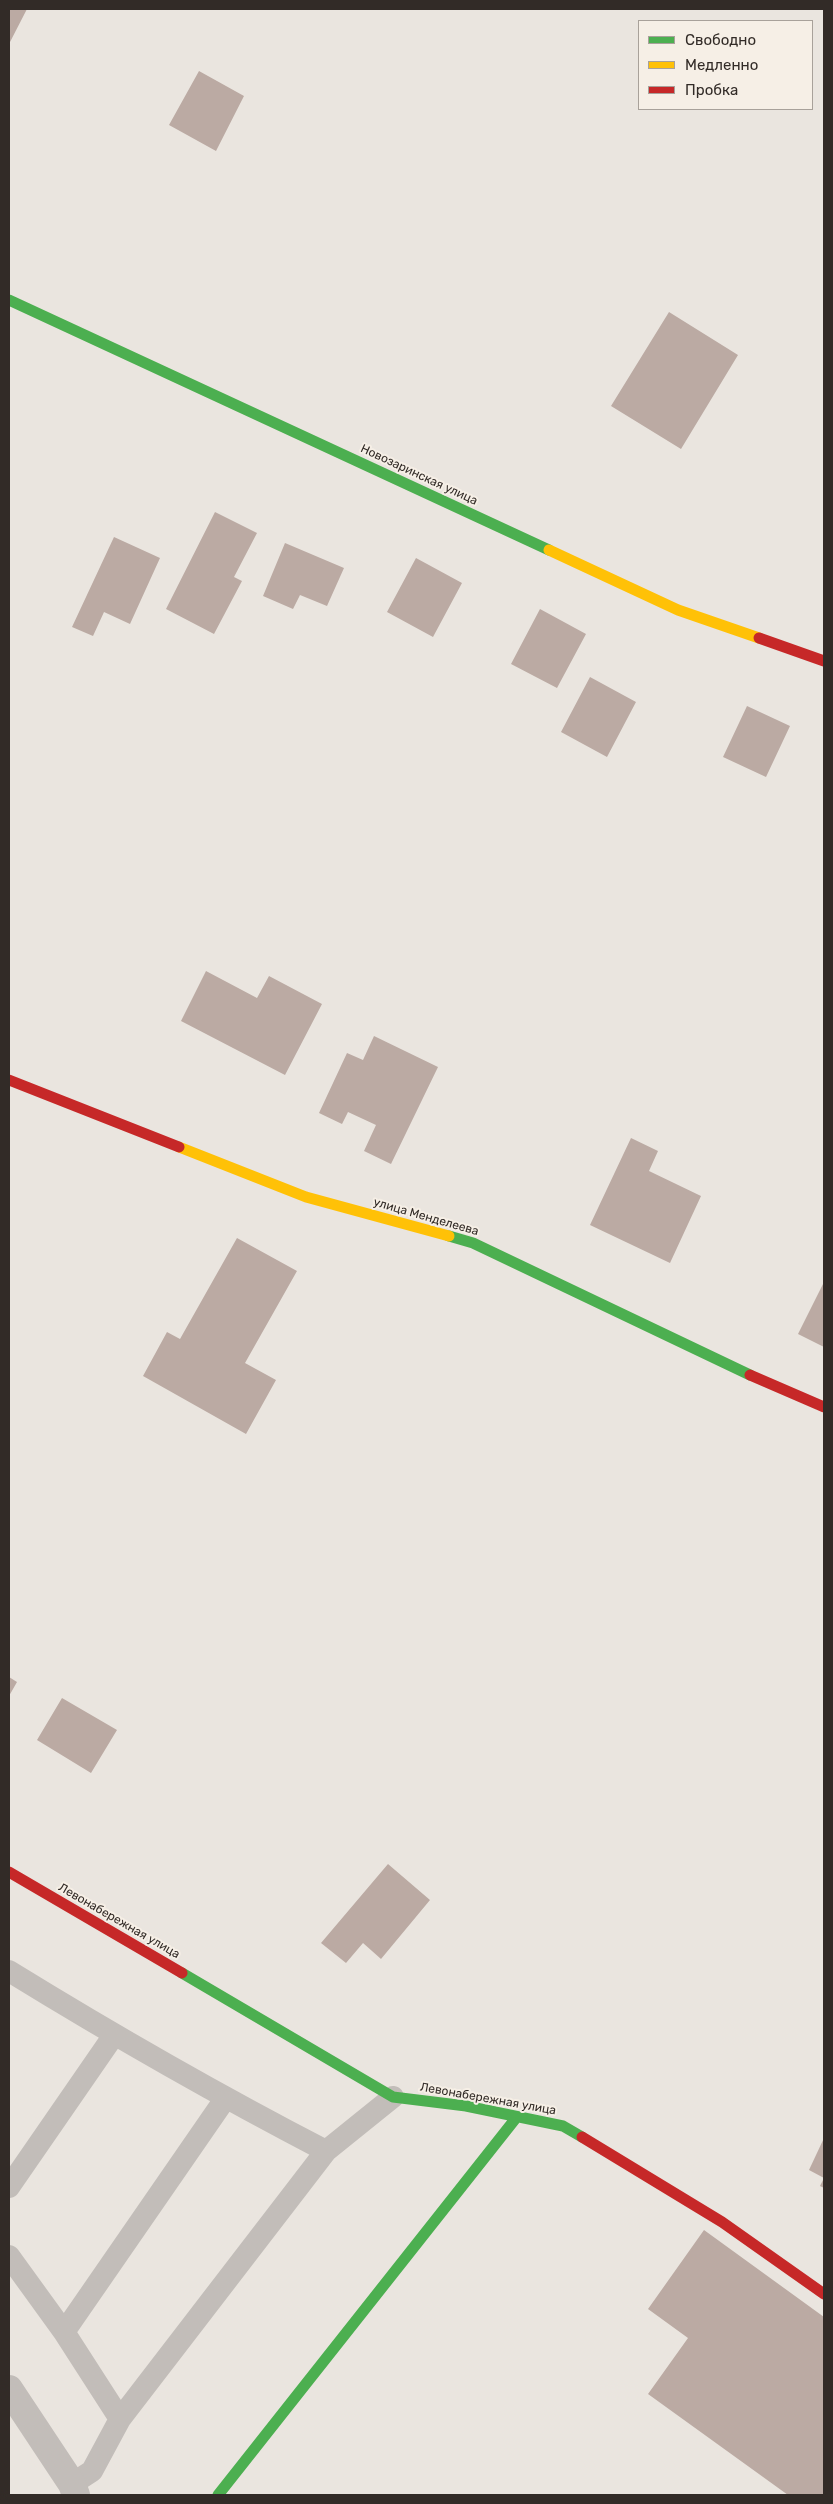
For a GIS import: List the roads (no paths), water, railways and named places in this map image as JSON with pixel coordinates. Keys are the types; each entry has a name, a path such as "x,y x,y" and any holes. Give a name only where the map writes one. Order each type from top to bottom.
{"street":[{"name":"Новозаринская улица","path":"9,300 678,610 824,661"},
{"name":"улица Менделеева","path":"9,1080 306,1197 473,1243 761,1381 824,1407"},
{"name":"Левонабережная улица","path":"9,1872 393,2097 466,2106 516,2118 563,2126 722,2222 824,2294"},
{"path":"218,2495 516,2118"},
{"path":"9,2389 74,2490"}],"lane":[{"path":"9,1973 114,2036 225,2098 326,2151"},
{"path":"9,2187 114,2036"},
{"path":"74,2490 92,2471 120,2419 326,2151 393,2097"},
{"path":"64,2332 225,2098"},
{"path":"9,2256 64,2332 120,2419"}]}
